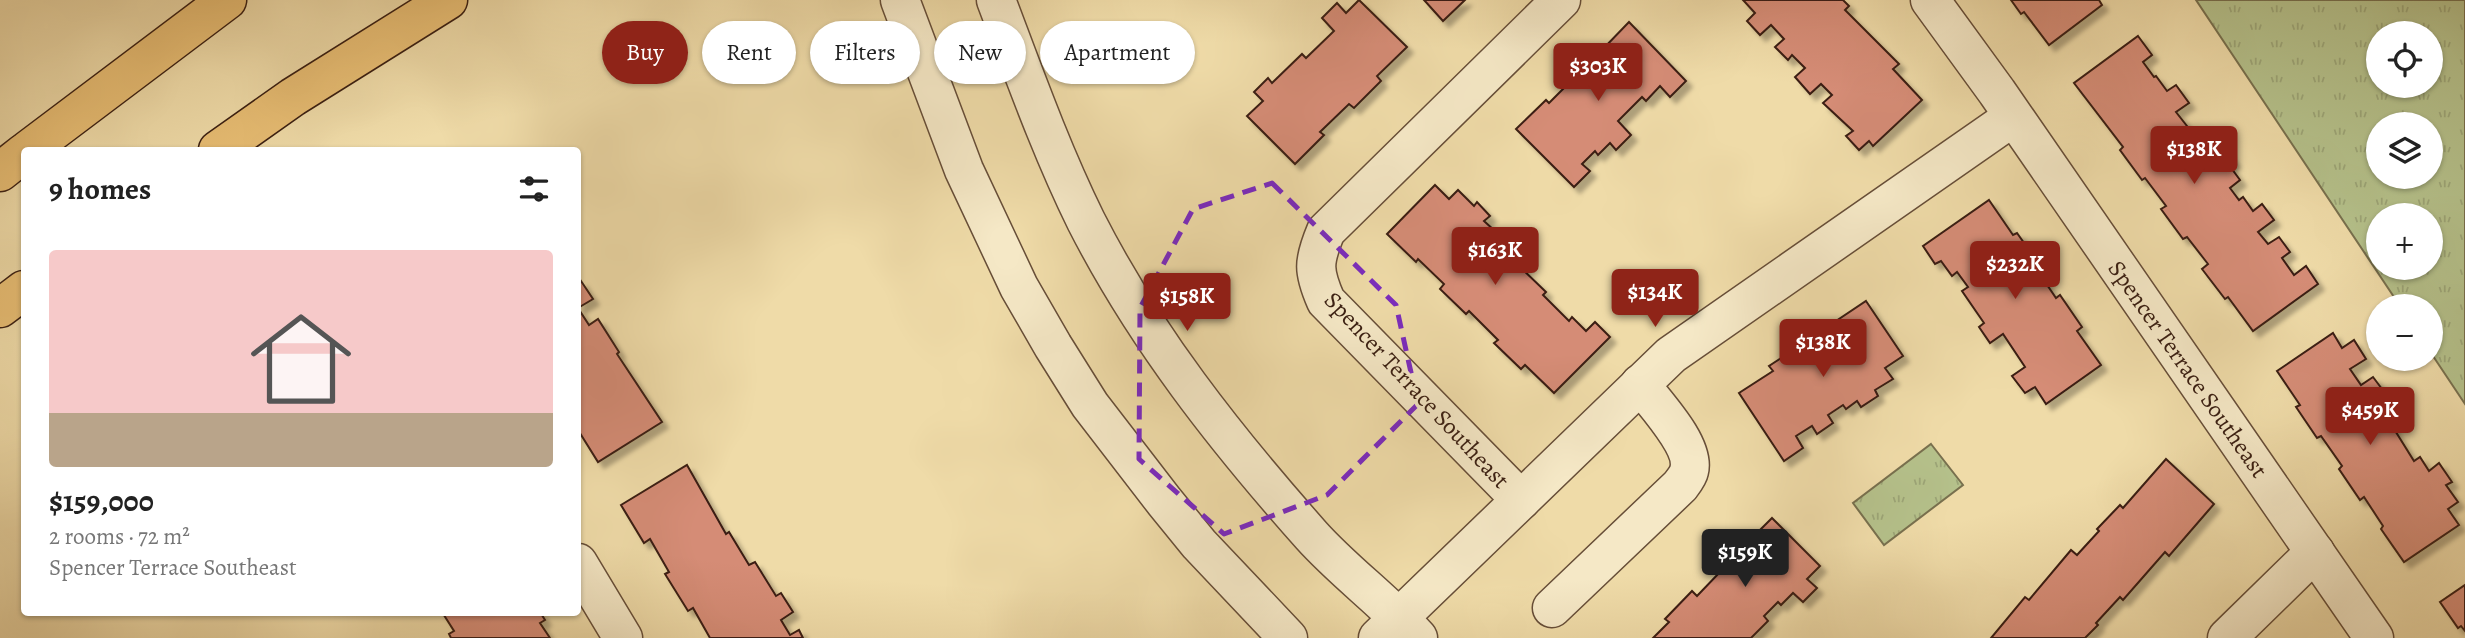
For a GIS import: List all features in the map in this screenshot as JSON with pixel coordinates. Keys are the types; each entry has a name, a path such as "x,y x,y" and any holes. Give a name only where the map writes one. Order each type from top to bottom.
{"main road":[{"path":"33,147 226,0"},
{"path":"222,147 293,97 448,0"},
{"path":"0,172 21,156"},
{"path":"0,308 21,292"}],"street":[{"path":"900,0 964,170 1019,287 1053,346 1090,405 1164,502 1199,544 1288,638"},
{"path":"996,0 1042,123 1086,221 1139,315 1186,384 1234,446 1398,631"},
{"name":"Spencer Terrace Southeast","path":"1521,500 1326,301 1317,279 1316,254 1326,231 1561,0"},
{"name":"Spencer Terrace Southeast","path":"1930,0 1997,92 2374,638"},
{"name":"Spencer Terrace Southeast","path":"1398,631 1521,500 1671,355 2013,117"},
{"path":"1552,608 1680,486 1689,471 1688,456 1680,436 1640,384"},
{"path":"2227,638 2315,552"},
{"path":"581,568 623,638"}],"highlighted area":[{"path":"1272,183 1396,305 1418,404 1327,495 1224,534 1139,459 1140,308 1193,209"}],"green space":[{"path":"2196,0 2465,0 2465,404 2443,371 2443,294 2392,294 2383,280 2443,280 2443,203 2366,203 2366,255"},
{"path":"1931,444 1963,485 1884,545 1853,503"}],"building":[{"path":"1359,0 1407,47 1377,76 1381,81 1354,108 1349,104 1320,132 1324,135 1295,164 1247,116 1263,101 1254,92 1268,78 1272,83 1302,54 1306,58 1334,31 1322,18 1337,3 1346,13"},
{"path":"1424,0 1465,0 1443,21"},
{"path":"1743,0 1843,0 1849,6 1845,10 1899,64 1893,69 1922,100 1873,146 1869,141 1859,150 1846,136 1853,131 1823,103 1832,95 1821,84 1810,94 1795,77 1805,68 1792,55 1788,60 1775,47 1784,39 1771,25 1760,35 1747,21 1755,13"},
{"path":"2011,0 2099,0 2102,5 2049,45 2024,12 2021,14"},
{"path":"1629,22 1686,81 1670,97 1660,86 1646,101 1642,97 1618,121 1631,135 1616,150 1610,143 1598,155 1595,151 1582,164 1590,171 1574,187 1516,129 1546,100 1549,103 1575,77 1571,73 1597,47 1601,51"},
{"path":"2138,36 2152,55 2143,62 2154,77 2156,76 2167,91 2176,85 2189,103 2176,112 2212,153 2222,145 2234,162 2229,165 2240,180 2230,188 2239,200 2243,197 2253,211 2262,204 2274,220 2258,232 2268,244 2279,237 2290,252 2282,258 2294,275 2306,266 2318,284 2253,331 2228,297 2225,299 2202,269 2208,264 2187,237 2183,239 2161,209 2166,206 2145,178 2142,180 2120,150 2123,147 2074,83"},
{"path":"1435,185 1449,199 1458,190 1474,206 1477,202 1490,216 1484,221 1496,232 1490,241 1500,252 1509,243 1525,258 1518,265 1546,292 1543,295 1569,321 1572,317 1586,331 1595,322 1610,337 1554,393 1525,365 1521,369 1494,343 1498,340 1469,311 1466,314 1440,289 1444,284 1387,234"},
{"path":"1989,200 2013,235 2017,233 2039,264 2035,267 2056,298 2060,295 2082,327 2077,331 2101,365 2046,404 2035,387 2025,393 2012,376 2025,367 2003,334 1990,343 1979,327 1984,323 1962,291 1968,287 1957,272 1952,276 1941,261 1935,264 1923,246"},
{"path":"581,281 593,299 581,306"},
{"path":"1866,301 1903,356 1885,368 1893,379 1875,390 1878,396 1861,407 1857,401 1846,409 1843,405 1828,415 1833,423 1817,434 1812,426 1796,436 1803,448 1784,461 1739,393 1773,371 1769,366 1801,345 1804,349 1833,330 1830,325"},
{"path":"581,313 589,325 598,319 619,352 617,354 662,422 598,462 581,435"},
{"path":"2333,333 2342,348 2354,340 2366,359 2350,369 2361,385 2373,377 2385,393 2376,400 2414,461 2420,457 2429,471 2439,463 2452,482 2446,485 2458,502 2448,509 2459,525 2404,562 2381,529 2383,526 2364,497 2360,500 2339,469 2342,466 2321,436 2317,438 2296,407 2300,405 2277,371"},
{"path":"2166,459 2214,504 2169,556 2165,552 2123,600 2120,597 2085,638 1991,638 2025,597 2029,600 2071,550 2077,555 2099,531 2097,529 2120,505 2123,508"},
{"path":"687,465 726,534 729,532 749,565 755,562 776,596 781,593 793,612 781,620 790,635 799,630 803,638 710,638 693,608 688,611 665,574 669,572 650,539 644,543 621,505"},
{"path":"1772,518 1820,566 1807,579 1817,588 1803,602 1793,593 1781,605 1778,602 1764,616 1768,621 1751,638 1653,638 1669,622 1665,619 1692,591 1697,596 1721,571 1717,567 1743,540 1746,544"},
{"path":"2465,585 2465,631 2461,626 2458,628 2440,602"},
{"path":"445,616 542,616 545,620 540,623 550,638 451,638 449,634 454,631"}]}
